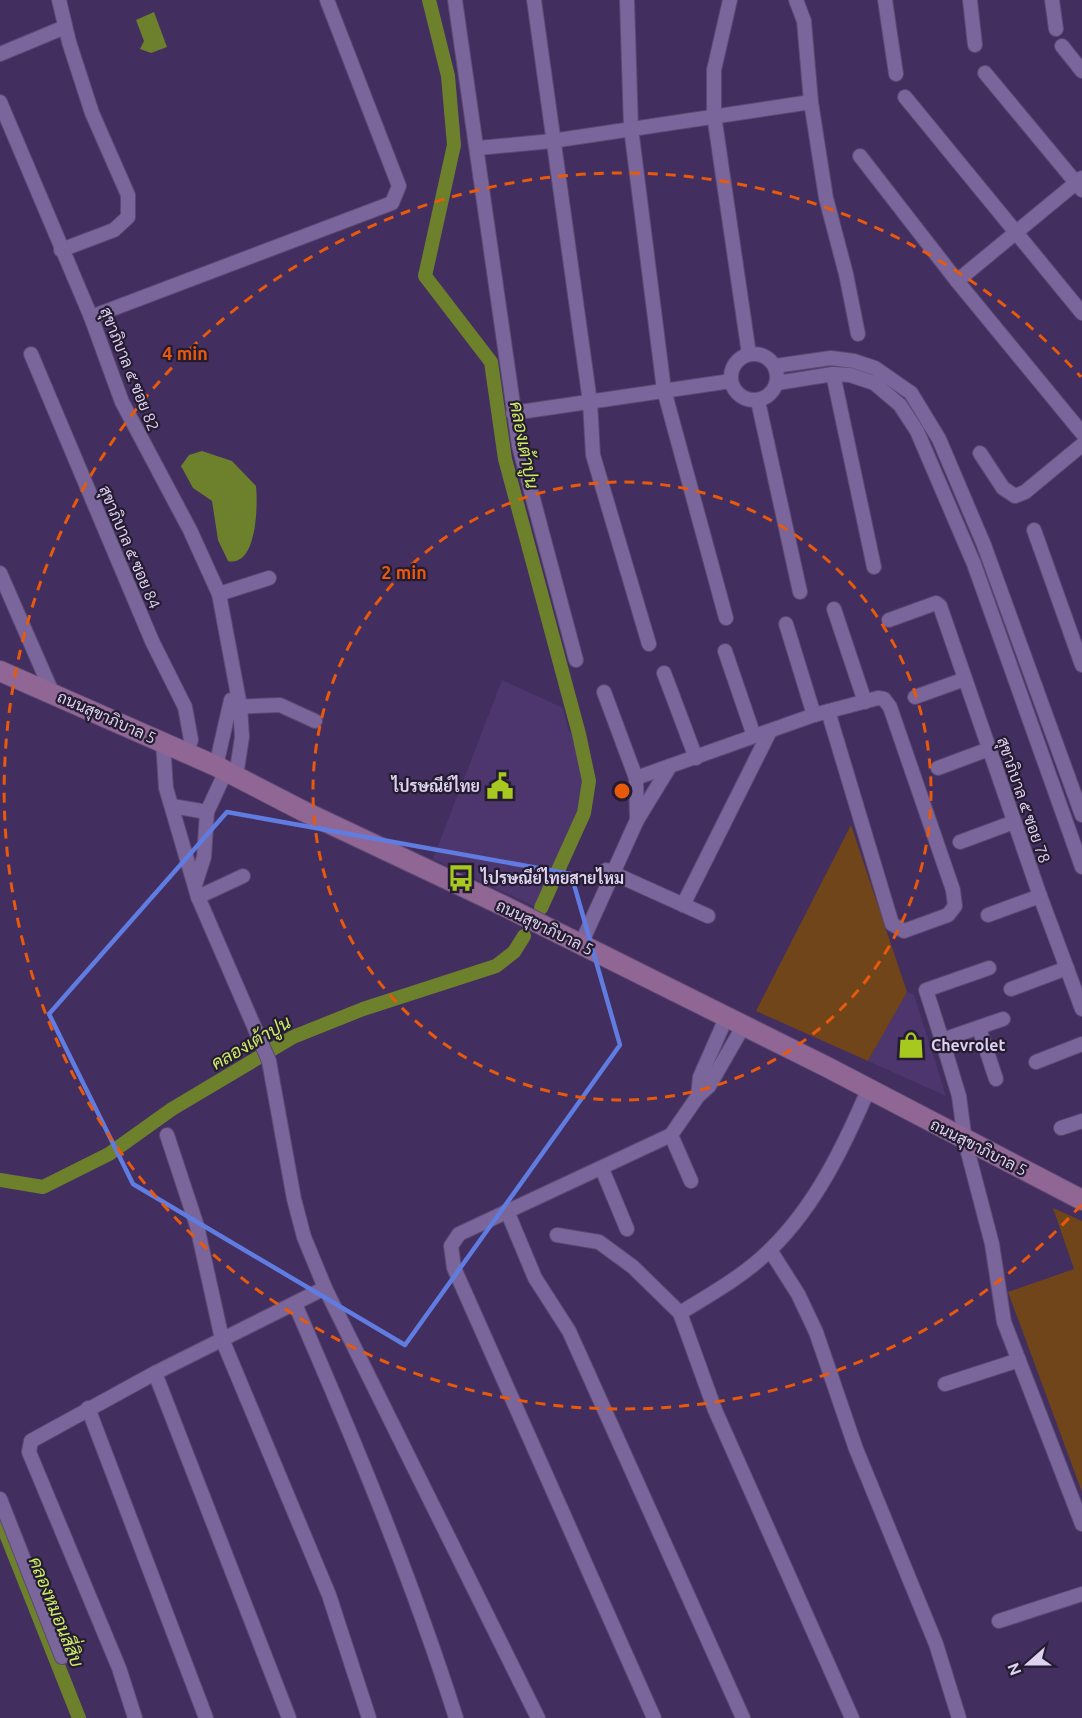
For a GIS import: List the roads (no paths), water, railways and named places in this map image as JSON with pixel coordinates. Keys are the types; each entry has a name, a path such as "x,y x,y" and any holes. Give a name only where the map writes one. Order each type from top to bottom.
{"main road":[{"name":"ถนนสุขาภิบาล 5","path":"0,671 52,692 226,771 303,811 735,1020 1082,1200"}],"street":[{"path":"59,0 65,27 92,113 122,180 129,206 128,217 114,230 61,250"},
{"path":"91,317 378,210 392,203 398,195 399,186 327,0"},
{"path":"455,0 478,148 513,412 525,472 576,660"},
{"path":"534,0 590,402 593,455 649,644"},
{"path":"627,0 631,128 664,390 726,618"},
{"path":"730,0 714,70 714,115 749,354"},
{"path":"796,0 804,21 811,102 826,198 846,274 858,334"},
{"path":"885,0 896,74"},
{"path":"970,0 975,45"},
{"path":"1052,0 1056,30"},
{"path":"0,54 65,27"},
{"path":"1062,46 1082,71"},
{"path":"957,281 1014,232 1080,184 985,73"},
{"path":"905,97 1082,313"},
{"name":"สุขาภิบาล ๕ ซอย 82","path":"0,102 91,317 122,402 190,530 219,594 234,683 235,706 242,737 226,771"},
{"path":"478,148 552,141 811,102"},
{"path":"860,156 957,281 1082,433"},
{"name":"สุขาภิบาล ๕ ซอย 84","path":"31,354 152,641 185,707 191,740 186,754"},
{"path":"749,354 764,356 775,366 777,383 768,397 758,401 742,397 731,381 737,361 749,354"},
{"path":"775,366 831,358 855,362 891,377 911,393 927,417 963,492 1080,810 1062,812"},
{"path":"777,383 833,374 850,375 874,383 900,405 917,430 974,564 1082,867"},
{"path":"833,374 874,567"},
{"path":"513,412 731,381"},
{"path":"758,401 800,592"},
{"path":"980,453 1003,488 1015,496 1025,492 1082,445"},
{"path":"944,493 963,492"},
{"path":"1034,530 1082,665"},
{"path":"0,573 52,692"},
{"path":"219,594 269,578"},
{"name":"สุขาภิบาล ๕ ซอย 78","path":"889,620 936,603 940,606 1040,896 1082,1009"},
{"path":"834,609 865,702"},
{"path":"636,778 821,713 884,699 890,707 956,900 955,906 948,915 904,931 898,929 889,916 821,713 786,624"},
{"path":"725,651 754,736"},
{"path":"664,673 696,758"},
{"path":"915,697 965,679"},
{"path":"604,692 636,778 637,819"},
{"path":"235,706 280,705 315,721"},
{"name":"สุขาภิบาล ๕ ซอย 82","path":"226,771 235,706"},
{"path":"683,905 770,731"},
{"path":"163,742 166,788 196,891 267,1056 294,1199 304,1237 325,1288 538,1718"},
{"path":"938,768 989,748"},
{"path":"577,943 637,819 670,766"},
{"path":"196,891 204,857 207,812 226,771"},
{"path":"172,806 207,812"},
{"path":"960,842 1014,822"},
{"path":"612,868 708,916"},
{"path":"196,891 243,876"},
{"path":"988,915 1040,896"},
{"path":"989,968 926,990 959,1096 965,1141 992,1244 1004,1322 1082,1524"},
{"path":"1011,989 1067,968"},
{"path":"942,1040 1003,1019"},
{"path":"654,1718 454,1268 451,1246 459,1234 671,1135 698,1096 709,1086 735,1020"},
{"path":"979,1028 996,1078"},
{"path":"1036,1062 1082,1044"},
{"path":"680,1313 735,1279 770,1250 800,1217 826,1178 869,1088"},
{"path":"1061,1128 1082,1121"},
{"path":"167,1135 197,1226 222,1339 329,1595 369,1718"},
{"path":"671,1135 691,1181"},
{"path":"602,1169 627,1229"},
{"path":"507,1211 536,1278 569,1331 744,1718"},
{"path":"557,1234 599,1242 633,1268 680,1313 715,1410 852,1718"},
{"path":"770,1250 798,1294 816,1332 856,1449 936,1644 959,1718"},
{"path":"135,1718 119,1668 28,1445 35,1436 325,1288"},
{"path":"295,1304 349,1428 405,1567 456,1718"},
{"path":"945,1384 1019,1360"},
{"path":"155,1373 289,1718"},
{"path":"88,1408 207,1718"},
{"path":"0,1499 62,1657"},
{"path":"999,1622 1082,1594"}],"waterway":[{"name":"คลองเต้าปูน","path":"429,0 448,76 454,145 425,276 491,362 505,459 579,734 589,781 584,813 541,908"},
{"name":"คลองเต้าปูน","path":"0,1180 43,1187 109,1154 172,1109 293,1037 363,1009 496,966 514,952 524,936"},
{"name":"คลองหมอนสี่สิบ","path":"0,1519 79,1718"}],"place":[{"name":"ไปรษณีย์ไทย","path":"500,786"},
{"name":"ไปรษณีย์ไทยสายไหม","path":"461,878"},
{"name":"Chevrolet","path":"911,1045"}]}
